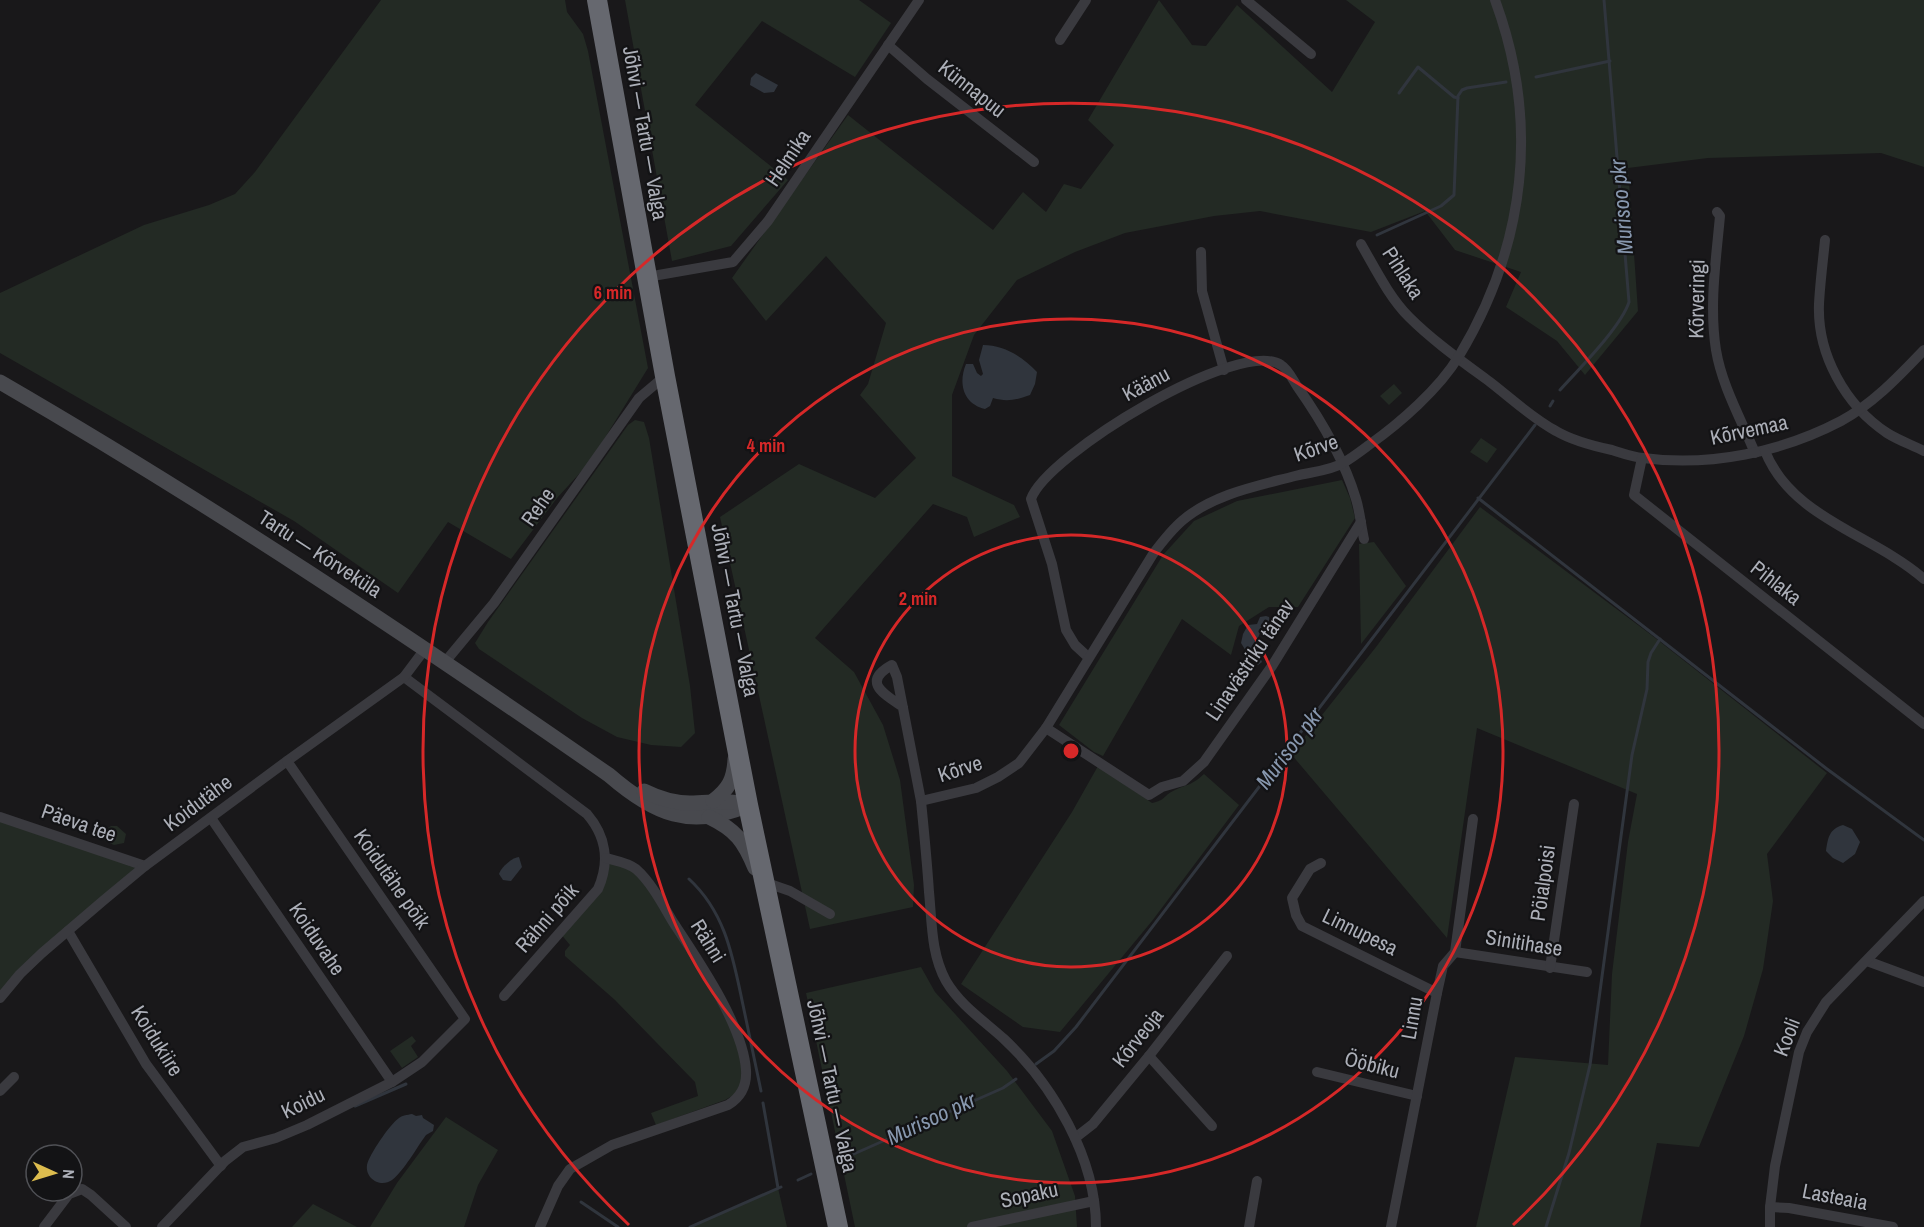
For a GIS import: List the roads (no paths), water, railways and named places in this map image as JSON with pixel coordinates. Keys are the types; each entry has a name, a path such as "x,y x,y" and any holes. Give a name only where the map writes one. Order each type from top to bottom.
{"highway":[{"name":"Jõhvi — Tartu — Valga","path":"597,0 665,376 736,747 838,1227"}],"main road":[{"name":"Tartu — Kõrveküla","path":"0,382 103,442 347,596 609,775 629,792 663,811 686,817 709,817 748,805"},
{"path":"713,801 729,787 734,774 736,747"},
{"name":"Tartu — Kõrveküla","path":"609,775 660,799 689,803 732,800 748,805"},
{"path":"709,817 725,824 737,833 749,851 765,888"}],"street":[{"name":"Helmika","path":"647,277 733,262 768,221 919,0"},
{"path":"1060,40 1086,0"},
{"path":"1246,0 1311,54"},
{"name":"Kõrve","path":"921,801 976,788 1019,763 1046,728 1153,554 1168,534 1184,519 1239,490 1342,464 1409,413 1426,397 1458,357 1486,304 1509,242 1517,207 1522,160 1519,88 1513,54 1495,0"},
{"name":"Künnapuu","path":"888,45 927,79 1034,162"},
{"name":"Kõrveringi","path":"1717,212 1720,216 1714,299 1716,351 1736,412 1779,478 1804,502 1831,522 1909,566 1924,579"},
{"path":"1825,240 1819,305 1823,341 1836,377 1859,409 1887,432 1924,451"},
{"name":"Pihlaka","path":"1361,244 1384,283 1408,316 1556,432"},
{"path":"1201,252 1202,291 1224,370"},
{"name":"Kõrvemaa","path":"1556,432 1590,445 1642,458 1700,459 1760,452 1797,441 1841,421 1887,388 1924,350"},
{"name":"Käänu","path":"1088,657 1075,645 1066,630 1052,564 1031,499 1034,491 1053,470 1092,438 1142,406 1194,381 1256,361 1271,360 1283,365 1310,405 1342,464 1356,499 1364,539"},
{"name":"Rehe","path":"445,662 494,603 639,398 665,376"},
{"name":"Pihlaka","path":"1642,458 1634,495 1924,724"},
{"name":"Linavästriku tänav","path":"1046,728 1149,795 1162,787 1183,781 1204,762 1272,666 1361,522"},
{"name":"Koidutähe","path":"0,998 20,974 146,866 404,677 425,649"},
{"name":"Kõrve","path":"903,707 877,687 876,681 880,671 892,665 903,707 921,801 935,952 946,981 964,1005 1018,1054 1050,1093 1075,1138 1094,1201 1096,1227"},
{"path":"404,677 586,814 596,825 602,837 606,858"},
{"name":"Koidutähe põik","path":"287,761 465,1019"},
{"name":"Pöialpoisi","path":"1550,968 1575,804"},
{"name":"Päeva tee","path":"0,817 146,866"},
{"name":"Koiduvahe","path":"211,818 392,1082"},
{"name":"Linnu","path":"1391,1227 1443,966 1455,952 1473,819"},
{"name":"Rähni põik","path":"504,996 598,889 606,858"},
{"name":"Rähni","path":"540,1227 558,1186 570,1169 612,1145 728,1105 738,1097 744,1087 747,1072 743,1050 724,1006 656,894 637,870 627,863 606,858"},
{"name":"Linnupesa","path":"1321,863 1310,869 1292,898 1296,915 1302,926 1437,993"},
{"path":"765,888 790,891 830,914"},
{"name":"Kooli","path":"1770,1227 1775,1166 1799,1052 1807,1032 1826,1002 1924,901"},
{"name":"Koidukiire","path":"68,931 146,1064 221,1166"},
{"name":"Sinitihase","path":"1455,952 1587,972"},
{"name":"Kõrveoja","path":"1075,1138 1094,1124 1227,956"},
{"path":"1867,961 1924,982"},
{"name":"Koidu","path":"162,1227 221,1166 243,1147 276,1138 307,1125 392,1082 422,1062 465,1019"},
{"path":"1149,1056 1212,1126"},
{"name":"Ööbiku","path":"1317,1072 1417,1096"},
{"path":"0,1091 14,1077"},
{"path":"1249,1227 1257,1181"},
{"path":"44,1227 69,1194 82,1189 91,1194 126,1227"},
{"name":"Sopaku","path":"972,1227 1094,1201"},
{"name":"Lasteaia","path":"1770,1208 1789,1208 1893,1227"}],"waterway":[{"name":"Murisoo pkr","path":"1560,390 1608,336 1629,302 1604,0"},
{"path":"1536,77 1610,61"},
{"path":"1399,93 1418,67 1458,98"},
{"path":"1377,235 1441,206 1454,195 1458,96 1462,90 1467,88 1506,82"},
{"name":"Murisoo pkr","path":"1550,406 1553,401"},
{"name":"Murisoo pkr","path":"1036,1064 1054,1051 1076,1027 1535,425"},
{"path":"1478,498 1827,769 1924,840"},
{"path":"1546,1227 1569,1153 1590,1065 1632,755 1647,689 1648,662 1660,639"},
{"path":"689,879 712,906 726,937 736,970 761,1091"},
{"name":"Murisoo pkr","path":"847,1157 1003,1088 1016,1079"},
{"path":"355,1106 406,1084"},
{"path":"763,1103 778,1188"},
{"name":"Murisoo pkr","path":"798,1180 811,1174"},
{"name":"Murisoo pkr","path":"690,1227 781,1187"},
{"path":"581,1202 618,1227"}]}
